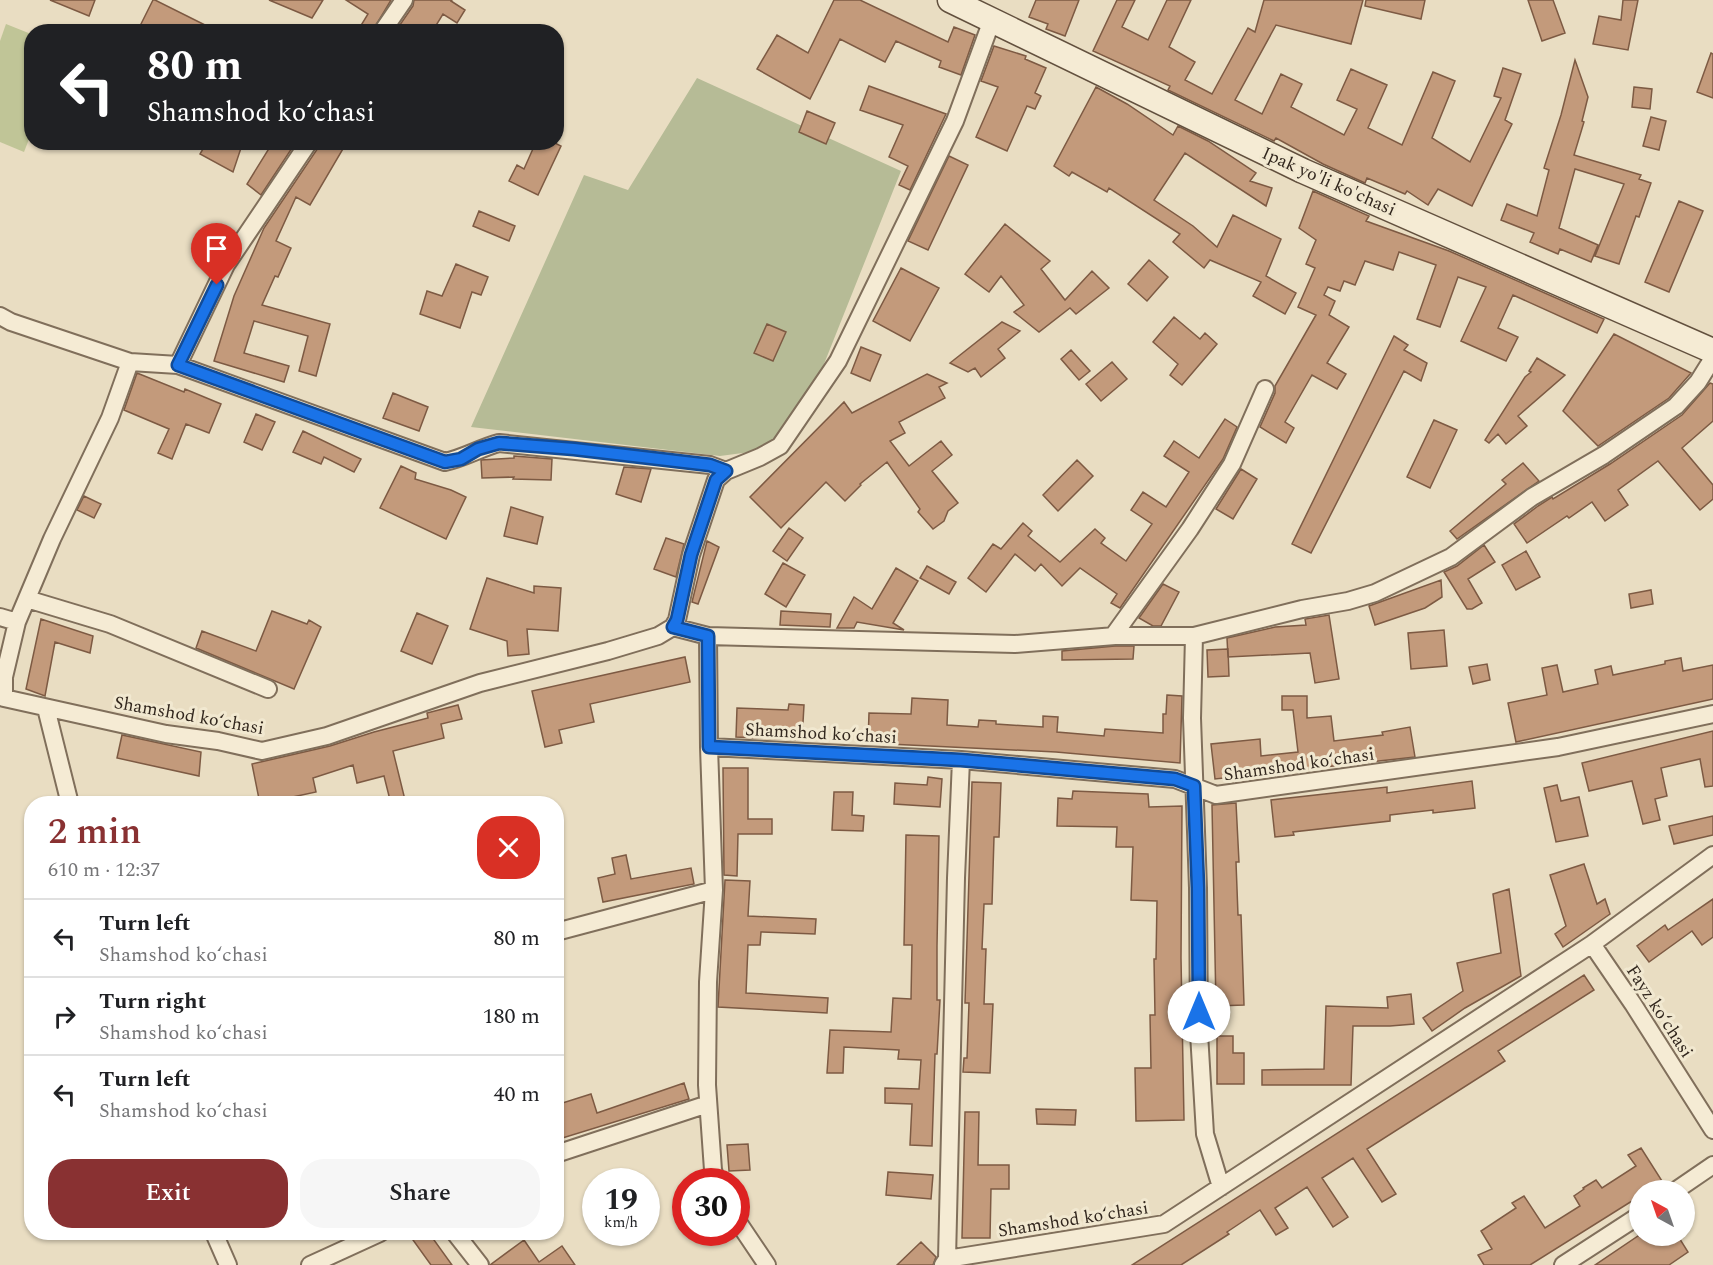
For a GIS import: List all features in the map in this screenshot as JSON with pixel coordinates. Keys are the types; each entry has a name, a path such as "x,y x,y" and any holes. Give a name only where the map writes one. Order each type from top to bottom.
{"main road":[{"name":"Ipak yo'li ko'chasi","path":"950,0 984,11 1304,171 1713,351"}],"street":[{"path":"388,24 404,0"},
{"path":"984,11 956,121 838,361 780,446 726,471 716,480 691,555 677,620 673,627 708,636 1015,644 1113,636 1194,636 1302,609 1348,602 1375,593 1451,557 1532,497 1604,455 1676,406 1698,382 1713,358"},
{"path":"178,365 226,265 304,150"},
{"path":"0,316 11,322 130,362 178,365 445,462 461,459 478,449 499,443 574,449 710,465 726,471"},
{"name":"Shamshod koʻchasi","path":"130,362 111,418 52,538 17,622 4,677 2,698 166,734 218,741 262,751 327,736 480,683 608,651 658,636 673,627"},
{"path":"1113,636 1190,530 1232,464 1265,389"},
{"path":"27,599 110,624 268,688"},
{"path":"0,617 17,622"},
{"path":"708,636 714,890 708,982 708,1104 713,1168"},
{"path":"1194,636 1192,718 1198,888 1199,1033 1205,1134 1221,1187"},
{"path":"46,708 68,796"},
{"name":"Shamshod koʻchasi","path":"709,747 961,760 1175,779 1216,795 1558,747 1713,714"},
{"path":"945,1262 961,760"},
{"name":"Shamshod koʻchasi","path":"945,1262 1164,1224 1592,944 1713,855"},
{"path":"564,930 714,890"},
{"name":"Fayz koʻchasi","path":"1592,944 1713,1130"},
{"path":"564,1151 708,1104"},
{"path":"1691,1180 1713,1165"},
{"path":"1563,1265 1629,1222"},
{"path":"217,1240 228,1265"},
{"path":"310,1265 365,1240"},
{"path":"461,1240 480,1265"},
{"path":"750,1240 767,1265"}],"green space":[{"path":"6,24 24,31 24,152 0,142 0,41"},
{"path":"697,78 901,171 822,369 778,439 758,451 720,456 471,427 584,175 628,190"}],"building":[{"path":"50,0 95,0 89,16"},
{"path":"155,0 203,24 141,24"},
{"path":"269,0 323,0 312,18"},
{"path":"346,0 391,0 377,24 362,24 368,14"},
{"path":"414,0 452,0 465,10 457,23 443,14 437,24 401,24 413,6"},
{"path":"834,0 860,0 948,42 954,27 975,35 961,75 939,67 941,61 896,41 885,62 840,39 810,99 757,69 777,35 808,53"},
{"path":"1036,0 1079,0 1065,36 1046,29 1048,24 1029,17"},
{"path":"1117,0 1135,0 1122,27 1148,40 1167,0 1191,0 1169,47 1195,62 1185,80 1212,94 1248,28 1255,32 1264,0 1363,0 1351,44 1276,25 1235,100 1262,114 1281,74 1302,84 1291,107 1344,135 1357,109 1337,100 1351,69 1387,85 1368,128 1402,145 1433,72 1455,81 1432,138 1470,162 1501,98 1494,96 1503,68 1521,74 1505,120 1512,124 1472,206 1438,189 1428,205 1407,191 1405,194 1367,178 1365,183 1323,164 1276,138 1274,141 1168,90 1170,86 1093,51"},
{"path":"1366,0 1425,0 1421,19 1365,6"},
{"path":"1528,0 1553,0 1565,33 1542,41"},
{"path":"1623,0 1638,0 1628,50 1593,44 1599,16 1621,20"},
{"path":"994,46 1026,56 1025,59 1046,68 1035,93 1041,96 1035,109 1027,106 1007,151 976,137 998,87 981,81"},
{"path":"1711,53 1713,54 1713,98 1697,92"},
{"path":"1575,60 1588,97 1582,121 1584,122 1574,155 1641,175 1639,179 1651,183 1639,217 1636,216 1619,264 1595,256 1624,184 1575,169 1559,228 1598,245 1591,262 1560,249 1558,254 1530,242 1534,233 1501,220 1507,204 1537,216 1549,170 1544,168"},
{"path":"869,86 946,114 910,190 899,185 908,166 889,157 903,125 860,110"},
{"path":"1096,87 1127,104 1173,135 1178,126 1208,141 1256,173 1250,181 1272,188 1266,206 1185,153 1154,200 1193,226 1217,247 1233,215 1281,239 1266,276 1296,293 1285,314 1253,296 1261,282 1210,260 1204,268 1173,242 1180,234 1109,188 1107,192 1072,172 1069,176 1054,166"},
{"path":"1634,87 1652,89 1650,109 1632,107"},
{"path":"807,111 835,123 826,144 799,132"},
{"path":"1651,117 1666,121 1659,150 1643,146"},
{"path":"202,150 240,150 233,172 200,154"},
{"path":"268,150 291,150 261,195 247,184"},
{"path":"317,150 342,150 310,205 296,197 276,241 291,248 262,305 330,324 316,376 299,371 308,336 254,321 244,353 289,366 284,382 214,361 234,296 264,228"},
{"path":"532,150 559,150 538,195 509,181 517,165 524,169"},
{"path":"949,156 968,165 928,250 908,241"},
{"path":"1313,191 1369,216 1366,221 1449,251 1604,319 1597,333 1513,295 1498,328 1518,337 1506,361 1461,341 1486,287 1458,277 1440,327 1417,319 1436,265 1399,252 1393,270 1365,261 1355,285 1344,281 1340,291 1328,287 1324,295 1335,301 1329,315 1349,327 1327,363 1346,374 1337,389 1312,375 1285,422 1294,428 1286,443 1260,427 1275,393 1275,386 1316,315 1298,307 1315,268 1306,264 1316,240 1299,228"},
{"path":"1679,201 1703,211 1669,292 1645,282"},
{"path":"479,211 515,226 509,241 473,226"},
{"path":"1005,224 1050,261 1041,269 1065,300 1092,271 1109,288 1076,314 1070,308 1039,332 1014,312 1024,305 1001,276 989,292 965,274"},
{"path":"1149,260 1168,277 1147,301 1128,284"},
{"path":"456,264 488,277 481,295 472,292 460,328 420,314 427,291 442,296"},
{"path":"901,268 939,288 910,341 873,321"},
{"path":"1174,317 1200,339 1205,333 1217,344 1182,385 1170,375 1178,364 1153,342"},
{"path":"1002,322 1020,331 998,349 1005,358 981,377 975,368 968,372 950,363"},
{"path":"767,324 786,332 773,361 754,353"},
{"path":"1614,334 1691,373 1669,398 1598,446 1563,411"},
{"path":"1394,336 1408,345 1404,350 1427,363 1421,381 1404,371 1311,553 1292,544"},
{"path":"861,347 881,355 870,381 851,373"},
{"path":"1071,350 1090,371 1079,380 1061,359"},
{"path":"1537,358 1565,375 1518,416 1527,426 1506,444 1498,434 1489,443 1485,440 1525,377 1531,372 1529,371"},
{"path":"1112,362 1127,379 1101,401 1086,384"},
{"path":"137,373 221,404 209,433 186,424 172,459 158,453 169,429 124,410"},
{"path":"927,374 947,383 939,387 945,398 899,422 905,433 890,441 909,466 941,441 952,455 932,471 958,503 948,511 944,521 933,529 918,512 920,509 887,462 860,484 845,501 826,482 781,528 750,497 844,402 852,413"},
{"path":"1710,383 1713,384 1713,421 1682,448 1713,485 1713,499 1700,510 1658,461 1618,490 1628,505 1605,521 1592,502 1527,543 1514,524 1538,506 1610,464 1682,415"},
{"path":"393,393 428,407 419,431 383,418"},
{"path":"256,414 275,422 262,450 244,442"},
{"path":"1225,419 1237,427 1223,459 1120,608 1111,603 1117,594 1080,568 1062,586 1041,564 1035,571 1015,554 986,592 968,578 993,544 1001,549 1023,523 1032,531 1028,536 1060,562 1095,529 1105,538 1101,543 1126,561 1152,524 1131,510 1143,492 1166,507 1189,472 1164,456 1174,441 1199,458"},
{"path":"1434,420 1457,430 1430,488 1407,477"},
{"path":"303,431 361,459 354,472 324,457 321,464 293,452"},
{"path":"514,456 552,459 551,480 513,479 514,477 482,478 481,460 514,458"},
{"path":"1077,460 1093,476 1058,511 1043,495"},
{"path":"1523,463 1539,481 1457,539 1450,531 1506,484 1502,480"},
{"path":"401,466 416,473 415,479 466,497 446,539 380,508"},
{"path":"624,467 651,469 641,502 616,494"},
{"path":"1241,469 1257,479 1233,519 1216,509"},
{"path":"84,496 101,504 94,518 77,510"},
{"path":"511,507 543,517 537,544 504,536"},
{"path":"789,528 803,538 787,561 773,551"},
{"path":"666,538 684,544 676,577 654,569"},
{"path":"707,541 719,547 698,604 692,602"},
{"path":"1484,545 1495,562 1468,579 1482,603 1472,609 1467,609 1444,572 1457,566"},
{"path":"1526,551 1540,577 1516,590 1502,565"},
{"path":"783,563 805,575 786,607 765,594"},
{"path":"927,566 956,582 949,594 920,578"},
{"path":"896,568 918,581 893,623 904,630 857,622 854,628 837,628 854,597 872,609"},
{"path":"487,578 534,593 534,586 561,588 558,631 527,629 529,654 508,656 507,641 470,629"},
{"path":"1441,580 1442,597 1425,608 1375,625 1369,606"},
{"path":"1163,584 1179,592 1161,626 1153,626 1139,618"},
{"path":"1651,590 1653,604 1631,608 1629,594"},
{"path":"272,611 307,624 309,620 321,627 294,689 196,648 202,631 256,651"},
{"path":"781,611 831,614 830,627 780,625"},
{"path":"417,613 448,626 432,664 401,651"},
{"path":"1329,615 1339,679 1315,683 1310,653 1228,657 1227,638 1275,627 1306,625 1305,619"},
{"path":"41,619 93,636 90,653 55,642 45,696 26,689"},
{"path":"1444,630 1447,666 1411,669 1408,633"},
{"path":"1134,646 1133,659 1062,660 1062,651"},
{"path":"1228,649 1229,676 1208,677 1207,650"},
{"path":"685,657 690,682 590,704 594,722 559,730 562,743 545,747 532,691"},
{"path":"1681,658 1683,671 1713,665 1713,699 1516,742 1508,703 1547,695 1542,668 1557,665 1563,692 1598,684 1595,670 1611,666 1613,675 1665,664 1665,661"},
{"path":"1487,664 1490,680 1473,684 1469,667"},
{"path":"1167,695 1182,696 1180,763 1056,752 868,743 869,713 911,714 912,698 948,700 947,725 978,727 979,720 996,721 996,724 1043,727 1043,716 1058,717 1057,732 1104,736 1105,729 1163,733 1163,714 1166,714"},
{"path":"1282,696 1307,696 1307,718 1331,716 1334,741 1383,735 1382,732 1410,727 1415,757 1215,779 1211,744 1260,739 1261,756 1298,752 1293,710 1282,710"},
{"path":"789,704 804,705 802,740 736,737 737,708 788,710"},
{"path":"458,705 462,719 441,724 444,738 393,751 404,796 389,796 384,776 357,783 353,765 313,778 316,792 297,796 258,796 252,764 330,746 428,718 427,713"},
{"path":"1713,731 1713,786 1705,787 1700,759 1661,768 1667,796 1655,799 1660,820 1643,824 1632,781 1589,791 1582,763"},
{"path":"122,735 201,752 199,776 117,758"},
{"path":"723,768 748,768 748,819 772,819 772,834 738,834 737,876 724,875"},
{"path":"928,777 942,779 940,807 894,804 895,783 927,785"},
{"path":"1472,781 1475,808 1390,815 1390,821 1293,832 1294,835 1275,837 1271,800 1387,787 1387,793"},
{"path":"972,782 1001,783 999,837 994,837 992,904 984,904 982,949 986,949 984,1004 993,1004 990,1073 963,1072 964,1058 967,1058 969,1003 965,1003"},
{"path":"1557,785 1561,801 1579,797 1588,836 1556,842 1544,788"},
{"path":"1073,791 1148,794 1149,807 1182,806 1181,958 1184,1120 1136,1121 1135,1068 1151,1068 1150,1015 1155,1015 1154,959 1156,959 1157,901 1131,900 1133,847 1116,847 1117,827 1057,826 1058,798 1072,799"},
{"path":"834,792 853,792 852,815 864,816 863,831 832,830"},
{"path":"1236,803 1239,862 1236,862 1238,915 1241,915 1244,1005 1216,1006 1212,805"},
{"path":"1713,816 1713,835 1674,844 1669,826"},
{"path":"906,835 939,836 937,1000 940,1000 937,1054 935,1054 932,1146 910,1145 912,1104 885,1103 885,1088 919,1089 921,1060 898,1059 899,1050 844,1047 843,1073 827,1073 830,1030 891,1032 893,998 911,999 912,945 904,945"},
{"path":"626,855 631,879 691,868 694,884 603,902 598,878 615,874 612,858"},
{"path":"1584,864 1597,904 1605,899 1610,914 1563,947 1555,934 1566,926 1550,875"},
{"path":"725,880 750,881 748,916 816,919 815,934 761,932 760,945 748,945 746,993 828,998 827,1013 718,1007"},
{"path":"1509,889 1521,976 1465,1008 1432,1031 1423,1018 1463,991 1457,963 1501,953 1493,894"},
{"path":"1713,899 1713,937 1702,945 1692,931 1649,962 1637,946 1665,925 1668,930"},
{"path":"1584,975 1594,990 1498,1051 1505,1061 1367,1149 1396,1194 1382,1202 1353,1158 1322,1178 1348,1217 1333,1227 1307,1187 1275,1208 1288,1228 1276,1235 1260,1210 1227,1232 1229,1234 1181,1265 1132,1265"},
{"path":"1411,994 1414,1024 1353,1026 1351,1085 1262,1085 1262,1070 1324,1069 1326,1006 1388,1008 1387,997"},
{"path":"1217,1036 1233,1036 1233,1053 1244,1053 1244,1084 1217,1084"},
{"path":"684,1083 689,1099 564,1138 564,1102 591,1094 597,1113"},
{"path":"1036,1109 1076,1110 1075,1125 1037,1124"},
{"path":"965,1112 979,1112 978,1165 1009,1165 1009,1189 991,1189 990,1238 962,1238"},
{"path":"748,1144 750,1168 729,1168 727,1145"},
{"path":"1641,1148 1661,1180 1629,1180 1629,1203 1530,1265 1484,1265 1478,1255 1492,1249 1481,1231 1516,1208 1512,1203 1524,1196 1545,1228 1580,1206 1574,1196 1583,1188 1596,1180 1602,1188 1636,1166 1628,1155"},
{"path":"888,1172 933,1175 931,1199 886,1195"},
{"path":"413,1240 434,1240 452,1265 431,1265"},
{"path":"524,1240 539,1262 562,1246 575,1265 490,1265"},
{"path":"921,1242 936,1257 933,1265 897,1265"},
{"path":"1629,1242 1629,1246 1684,1246 1688,1252 1669,1265 1595,1265"}],"route":[{"path":"217,285 178,365 445,462 461,459 478,449 499,443 574,449 710,465 726,471 716,480 691,555 677,620 673,627 708,636 709,747 961,760 1175,779 1194,786 1199,1012"}]}
